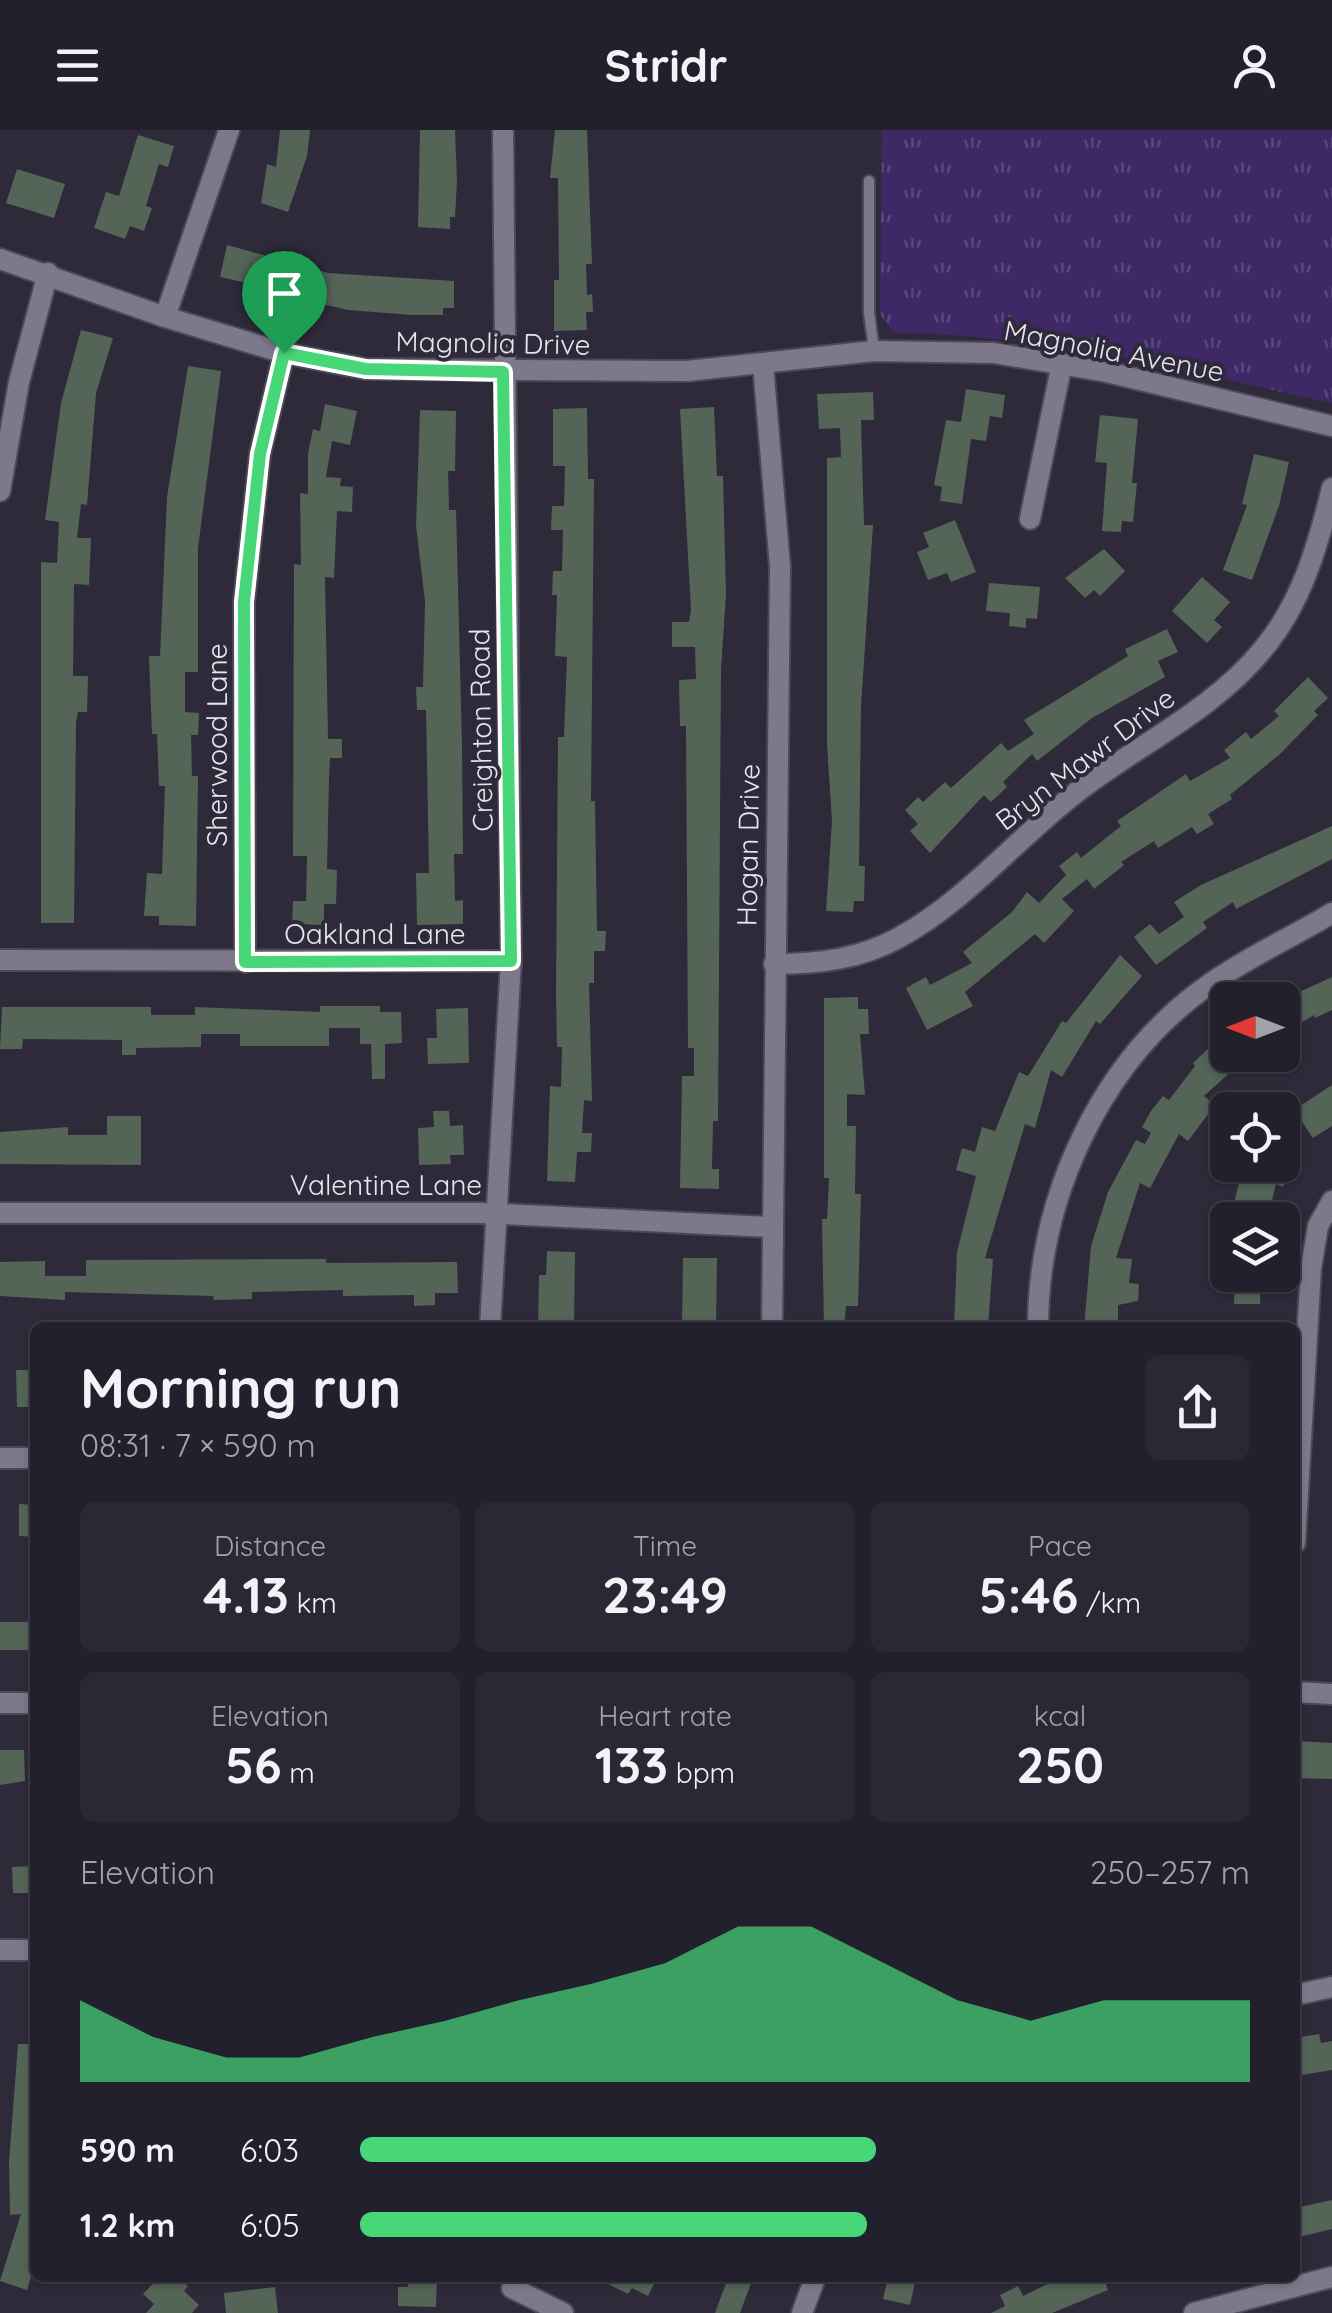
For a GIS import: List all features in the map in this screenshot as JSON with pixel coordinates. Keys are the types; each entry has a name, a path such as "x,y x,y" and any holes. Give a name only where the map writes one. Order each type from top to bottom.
{"street":[{"path":"165,317 230,130"},
{"name":"Creighton Road","path":"490,1322 511,961 503,130"},
{"name":"Magnolia Drive","path":"0,259 165,317 284,353 366,369 687,371 763,364"},
{"path":"0,491 18,382 48,273"},
{"name":"Magnolia Avenue","path":"763,364 874,351 994,353 1062,363 1332,426"},
{"name":"Sherwood Lane","path":"245,962 244,602 260,454 284,353"},
{"path":"1030,519 1062,363"},
{"name":"Hogan Drive","path":"763,364 780,568 772,1322"},
{"name":"Bryn Mawr Drive","path":"774,964 842,958 900,937 942,908 1076,793 1209,702 1264,648 1285,617 1317,548 1332,488"},
{"path":"1038,1322 1042,1260 1062,1186 1095,1112 1115,1082 1156,1031 1204,988 1332,912"},
{"name":"Oakland Lane","path":"0,960 511,961"},
{"path":"1300,1457 1311,1268 1318,1226 1332,1202"},
{"name":"Valentine Lane","path":"0,1213 495,1213 771,1227"},
{"path":"0,1458 30,1458"},
{"path":"1300,1692 1332,1694"},
{"path":"0,1703 30,1704"},
{"path":"0,1950 30,1950"},
{"path":"1300,1994 1332,1987"},
{"path":"1194,2313 1332,2277"},
{"path":"802,2313 814,2282"},
{"path":"512,2288 563,2313"}],"lane":[{"path":"869,181 869,312 874,351"}],"green space":[{"path":"882,130 1332,130 1332,403 1059,347 893,333 880,314"}],"building":[{"path":"280,130 310,130 307,156 288,212 261,203 267,164 276,167"},
{"path":"420,130 455,130 457,181 455,217 450,217 450,229 418,227"},
{"path":"555,130 587,130 592,264 586,264 587,295 592,294 593,312 586,312 587,330 554,331 554,280 559,280 558,178 550,178"},
{"path":"138,135 174,146 168,167 159,164 146,206 152,208 144,231 130,226 125,239 94,228 106,192 119,196"},
{"path":"17,169 65,184 54,218 6,203"},
{"path":"227,245 328,273 454,281 454,308 443,308 443,315 412,315 348,310 283,295 284,291 220,277"},
{"path":"81,330 113,338 96,393 87,505 81,504 77,538 91,538 89,585 74,584 73,676 88,676 87,712 78,712 76,722 74,923 41,923 41,562 57,563 59,522 45,520 61,403"},
{"path":"188,366 221,371 198,548 198,672 185,672 185,712 199,713 198,735 191,735 192,776 198,776 196,926 159,925 159,916 144,916 147,873 162,874 165,786 159,786 157,734 152,734 149,656 160,656 167,497"},
{"path":"966,389 1005,395 1002,418 990,416 986,441 971,439 962,504 940,501 942,487 934,485 946,420 961,422"},
{"path":"873,392 874,420 861,420 864,525 873,525 861,707 859,866 865,866 864,901 854,901 853,912 826,911 832,821 827,745 827,458 841,457 840,428 819,429 817,394"},
{"path":"325,404 357,411 350,445 332,441 326,477 341,478 340,486 353,487 352,512 337,511 334,578 325,577 328,739 342,739 342,758 330,758 329,777 327,869 337,870 336,904 324,904 324,925 292,924 293,901 306,901 307,856 293,856 294,564 301,565 300,493 308,494 308,453 313,429 320,431"},
{"path":"714,407 717,476 723,476 726,594 721,670 718,1121 713,1121 712,1169 719,1169 719,1189 680,1188 682,1076 694,1076 694,1048 688,1048 686,726 680,726 679,680 696,679 695,647 672,647 672,622 689,622 691,610 680,409"},
{"path":"587,408 588,479 594,479 591,801 595,801 597,931 606,931 605,951 594,951 594,983 589,983 592,1101 584,1100 582,1133 592,1133 591,1152 577,1152 575,1182 547,1181 550,1086 561,1087 562,1047 557,1047 556,995 558,737 564,737 567,657 555,656 557,595 552,595 553,571 562,571 563,530 551,530 552,506 564,506 565,466 553,466 553,409"},
{"path":"420,410 456,411 455,471 448,471 449,510 456,510 462,744 463,854 454,854 455,901 463,900 463,924 417,925 416,873 429,873 426,710 417,710 416,687 423,687 425,601 416,526"},
{"path":"1100,415 1138,419 1133,522 1122,521 1121,532 1102,531 1107,463 1095,462"},
{"path":"1254,454 1289,462 1279,506 1252,580 1223,570 1247,505 1242,504"},
{"path":"955,520 976,572 951,582 947,573 928,580 917,552 929,547 923,533"},
{"path":"1104,549 1125,571 1100,596 1094,590 1085,598 1065,578"},
{"path":"1202,577 1230,602 1214,620 1222,627 1207,643 1172,611"},
{"path":"989,583 1040,587 1037,619 1026,618 1026,628 1009,626 1010,613 986,611"},
{"path":"1167,629 1178,652 1158,661 1165,677 1092,718 1037,761 1032,754 1003,782 1007,787 991,802 984,795 930,853 910,831 918,824 905,810 918,797 923,802 945,782 951,788 1001,743 1008,751 1034,734 1024,720 1128,656 1125,649"},
{"path":"1308,677 1328,698 1314,711 1318,715 1280,754 1230,795 1232,799 1208,814 1214,824 1197,834 1192,827 1158,848 1154,841 1121,862 1124,865 1094,889 1087,879 1062,899 1074,911 1044,943 1035,934 965,992 973,1006 927,1030 906,988 926,977 930,985 972,963 963,952 1012,912 1027,892 1039,903 1066,875 1059,866 1077,852 1081,858 1121,826 1117,821 1186,774 1190,781 1230,758 1224,750 1246,732 1251,739 1279,716 1274,711"},
{"path":"1332,826 1332,859 1236,909 1233,902 1203,922 1207,928 1156,965 1134,937 1150,924 1159,934 1184,917 1174,902 1201,885"},
{"path":"1120,955 1142,976 1100,1024 1096,1021 1062,1077 1051,1070 1035,1128 1025,1124 985,1258 993,1259 988,1322 954,1322 957,1252 976,1176 956,1170 962,1148 975,1152 982,1127 995,1131 1019,1072 1028,1076 1062,1021 1066,1023"},
{"path":"1332,977 1332,1010 1300,1023 1300,992"},
{"path":"858,997 858,1009 868,1009 869,1034 860,1034 865,1095 847,1094 847,1126 856,1126 855,1194 861,1194 858,1306 846,1306 845,1322 824,1322 822,1219 827,1219 829,1178 824,1178 824,998"},
{"path":"320,1006 380,1006 380,1012 401,1012 402,1043 385,1044 385,1079 372,1079 371,1044 360,1044 360,1028 329,1028 329,1046 240,1046 240,1034 201,1034 201,1047 136,1048 136,1055 122,1055 122,1040 23,1039 22,1049 0,1049 2,1007 151,1007 151,1015 195,1015 195,1007 320,1012"},
{"path":"468,1008 469,1063 428,1064 427,1038 437,1038 436,1009"},
{"path":"1210,1047 1210,1072 1230,1072 1204,1096 1210,1101 1210,1112 1188,1141 1179,1134 1150,1188 1140,1183 1116,1258 1132,1259 1129,1283 1139,1284 1138,1301 1118,1305 1118,1322 1085,1322 1091,1246 1108,1192 1136,1140 1145,1144 1151,1133 1142,1127 1151,1111 1163,1096 1169,1100 1195,1066 1193,1063"},
{"path":"1332,1085 1332,1126 1313,1138 1300,1119 1300,1106"},
{"path":"433,1111 449,1111 450,1126 463,1125 464,1155 450,1155 451,1164 419,1165 418,1128 434,1127"},
{"path":"107,1116 141,1116 141,1165 0,1164 0,1132 68,1127 68,1135 107,1135"},
{"path":"1239,1182 1286,1182 1283,1187 1276,1184 1272,1202 1234,1202"},
{"path":"547,1251 575,1252 574,1322 538,1322 539,1275 546,1275"},
{"path":"683,1258 717,1258 716,1322 682,1322"},
{"path":"326,1259 326,1263 457,1262 458,1293 435,1293 435,1305 414,1306 414,1295 343,1296 343,1290 252,1292 252,1299 214,1300 213,1296 65,1292 65,1300 0,1296 0,1262 45,1261 45,1276 86,1276 86,1260"},
{"path":"1234,1292 1260,1292 1260,1304 1234,1304"},
{"path":"16,1370 30,1370 30,1407 17,1407"},
{"path":"19,1504 30,1505 30,1537 19,1536"},
{"path":"0,1622 30,1622 30,1650 0,1650"},
{"path":"1300,1741 1332,1743 1332,1779 1300,1778"},
{"path":"0,1750 24,1750 25,1781 0,1785"},
{"path":"30,1866 30,1893 13,1893 12,1867"},
{"path":"1319,2034 1321,2043 1332,2041 1332,2070 1300,2075 1300,2037"},
{"path":"18,2044 30,2044 27,2290 0,2281 21,2214 10,2215 9,2161"},
{"path":"1332,2200 1332,2229 1300,2237 1300,2207"},
{"path":"154,2282 184,2282 188,2286 184,2291 199,2305 192,2313 146,2313 154,2304 143,2294"},
{"path":"408,2282 437,2282 436,2307 398,2306 398,2287 408,2287"},
{"path":"604,2282 655,2282 648,2296 632,2288 628,2294"},
{"path":"727,2282 752,2282 740,2313 715,2313"},
{"path":"887,2282 915,2282 910,2305 883,2299"},
{"path":"1052,2282 1105,2282 1108,2290 1052,2313 991,2313 1005,2306 1000,2295 1018,2286 1023,2296"},
{"path":"275,2287 278,2313 226,2313 224,2293"}],"route":[{"path":"284,353 366,369 503,372 511,961 245,962 244,602 260,454 284,353"}]}
